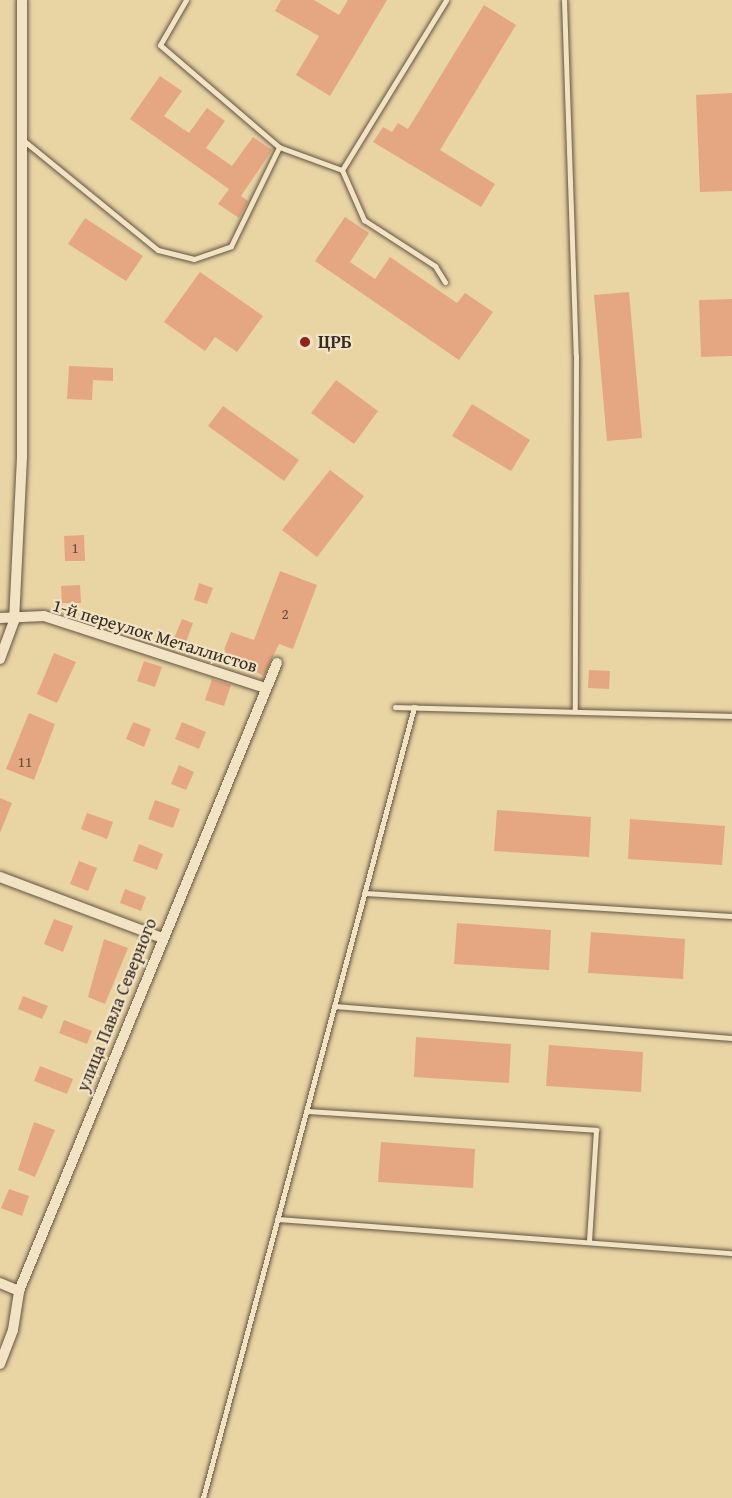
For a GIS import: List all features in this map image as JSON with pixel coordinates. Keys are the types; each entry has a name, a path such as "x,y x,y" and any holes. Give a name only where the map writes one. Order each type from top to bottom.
{"street":[{"path":"0,659 14,621 22,456 22,0"},
{"name":"1-й переулок Металлистов","path":"0,618 14,621 44,616 265,688"},
{"name":"улица Павла Северного","path":"0,1364 20,1290 162,938 277,663"},
{"path":"0,877 162,938"},
{"path":"0,1283 20,1290"}],"lane":[{"path":"186,0 160,45 279,147 342,170 364,220 435,266 445,282"},
{"path":"342,170 446,0"},
{"path":"564,0 576,355 575,710"},
{"path":"22,139 158,250 194,259 231,246 279,147"},
{"path":"395,707 575,710 732,716"},
{"path":"203,1498 414,707"},
{"path":"364,892 732,916"},
{"path":"334,1006 732,1038"},
{"path":"306,1111 596,1130 589,1242"},
{"path":"277,1219 732,1253"}],"building":[{"path":"281,0 314,0 339,15 348,0 387,0 330,96 296,75 319,36 275,11"},
{"path":"484,5 516,25 440,150 495,184 481,207 373,142 383,127 392,132 398,123 408,129"},
{"path":"160,76 182,91 164,116 189,133 207,108 225,121 206,148 232,166 253,137 272,150 241,196 248,201 239,218 218,204 229,189 130,119"},
{"path":"732,93 732,191 700,192 696,95"},
{"path":"345,217 369,233 350,262 375,279 390,257 457,303 465,293 493,312 459,360 315,261"},
{"path":"85,218 143,256 126,281 68,244"},
{"path":"200,272 263,316 237,352 215,337 205,351 164,322"},
{"path":"629,292 642,438 607,441 594,295"},
{"path":"732,299 732,356 701,357 699,300"},
{"path":"69,366 113,368 113,381 93,380 92,400 67,399"},
{"path":"336,380 378,411 354,444 311,413"},
{"path":"472,404 530,440 511,471 452,436"},
{"path":"223,406 299,460 284,481 208,426"},
{"path":"330,470 364,496 317,557 282,530"},
{"path":"84,535 85,561 65,561 64,536"},
{"path":"280,571 317,585 293,649 279,644 264,676 222,655 231,632 254,640"},
{"path":"199,583 213,588 207,604 194,600"},
{"path":"80,585 81,603 62,603 61,586"},
{"path":"182,619 193,623 185,645 173,641"},
{"path":"54,653 76,662 57,703 37,694"},
{"path":"144,661 162,667 155,687 137,681"},
{"path":"589,670 610,671 609,689 588,688"},
{"path":"212,679 231,685 224,706 205,700"},
{"path":"29,713 55,724 34,780 6,769"},
{"path":"133,722 151,729 144,747 126,739"},
{"path":"182,722 206,732 199,749 175,739"},
{"path":"179,765 194,772 186,790 171,784"},
{"path":"0,798 12,803 0,833"},
{"path":"155,800 180,809 173,828 148,819"},
{"path":"497,810 591,817 589,857 494,851"},
{"path":"87,813 113,822 107,839 81,829"},
{"path":"630,819 725,826 722,865 628,859"},
{"path":"139,844 163,854 157,870 133,861"},
{"path":"79,861 97,868 88,891 70,884"},
{"path":"125,889 146,897 141,911 120,903"},
{"path":"54,919 73,926 63,952 44,944"},
{"path":"457,923 551,930 549,970 454,964"},
{"path":"591,932 685,939 683,979 588,973"},
{"path":"104,939 128,948 105,1004 88,997"},
{"path":"23,996 48,1006 42,1019 18,1009"},
{"path":"64,1020 92,1031 87,1044 59,1033"},
{"path":"416,1037 511,1044 509,1083 414,1077"},
{"path":"549,1045 643,1052 641,1092 546,1086"},
{"path":"40,1066 73,1079 67,1094 34,1081"},
{"path":"34,1122 55,1130 35,1177 18,1170"},
{"path":"381,1142 475,1149 473,1188 378,1182"},
{"path":"9,1189 29,1196 22,1216 1,1208"}],"place":[{"name":"ЦРБ","path":"305,342"}]}
